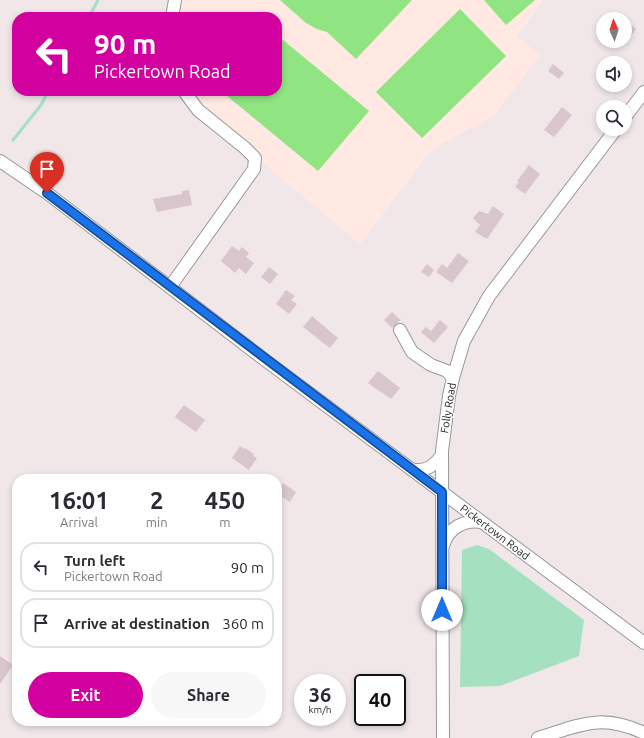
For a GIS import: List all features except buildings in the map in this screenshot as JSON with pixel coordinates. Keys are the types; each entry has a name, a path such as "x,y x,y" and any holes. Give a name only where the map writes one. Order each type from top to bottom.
{"street":[{"path":"173,12 175,0"},
{"path":"632,108 644,92"},
{"path":"170,287 254,169 255,158 245,148 198,110 188,96"},
{"name":"Folly Road","path":"443,738 442,455 449,396 453,378 464,341 489,296 611,136"},
{"name":"Pickertown Road","path":"0,161 47,193 411,469 644,643"},
{"path":"400,330 412,352 431,365 447,371 453,378"},
{"path":"411,469 421,470 432,467 442,455"},
{"path":"442,548 445,538 458,526 470,522 482,522"},
{"path":"538,738 588,722 609,722 644,733"}],"shaded area":[{"path":"175,0 543,0 517,36 540,55 494,116 432,149 360,244 245,148 189,96 282,96 282,12 173,12"},
{"path":"477,545 489,549 584,620 579,656 500,686 460,687 462,550"}],"green space":[{"path":"280,0 412,0 356,59 327,32 306,23"},
{"path":"484,0 535,0 506,25"},
{"path":"460,9 506,56 422,138 376,92"},
{"path":"282,39 369,111 318,171 227,96 282,96"}],"waterway":[{"path":"92,12 98,0"},
{"path":"13,140 41,105 46,96"}],"route":[{"path":"47,193 255,352 442,492 442,610"}]}
